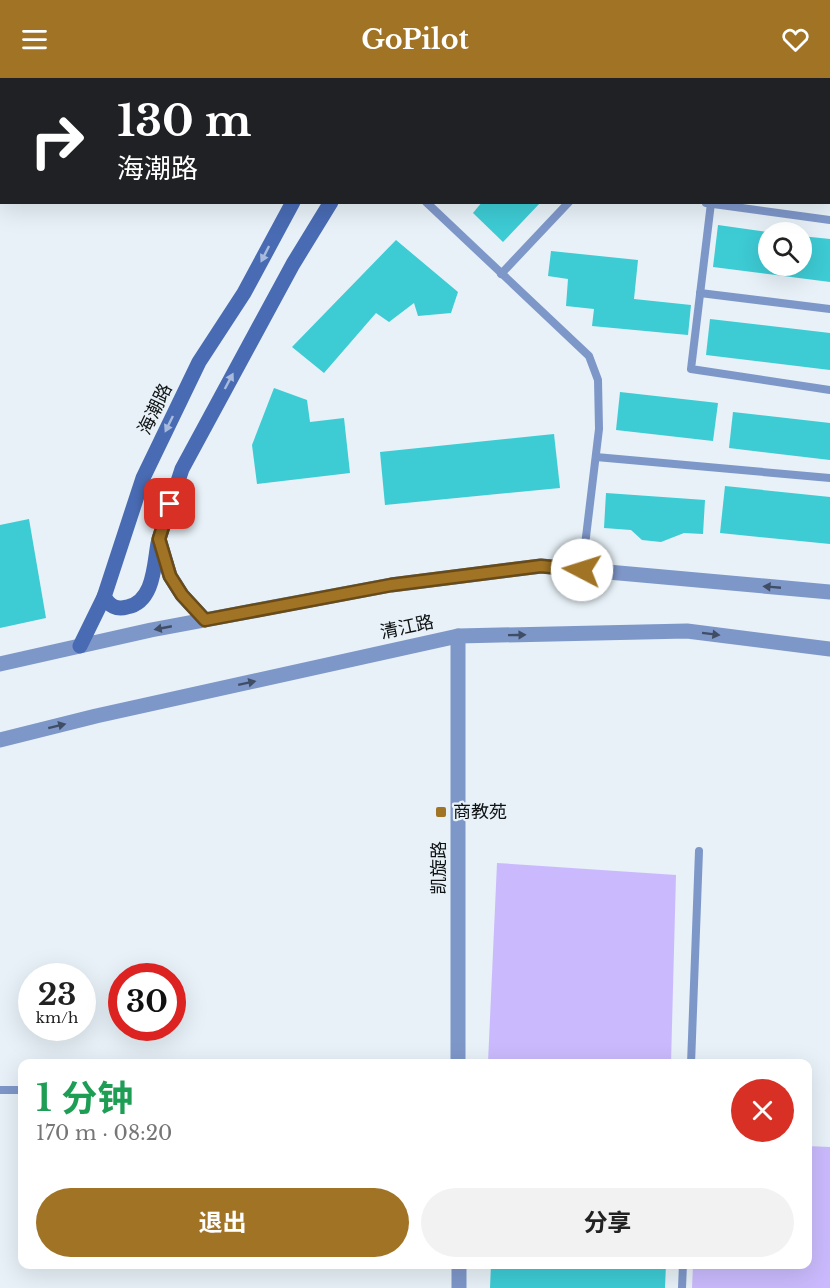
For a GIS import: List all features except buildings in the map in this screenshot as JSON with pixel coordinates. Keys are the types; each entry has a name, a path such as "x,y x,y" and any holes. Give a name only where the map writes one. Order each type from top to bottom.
{"main road":[{"name":"海潮路","path":"80,646 104,597 148,468 199,362 244,293 292,204"},
{"path":"104,597 109,604 120,609 141,602 149,587 159,539 182,469 293,264 330,204"},
{"path":"159,539 170,576 182,595 205,620"}],"street":[{"path":"0,664 205,620 391,585 541,566 830,592"},
{"name":"清江路","path":"0,740 96,716 458,636 687,631 830,649"},
{"name":"凯旋路","path":"458,636 458,1059"},
{"path":"459,1269 459,1288"}],"lane":[{"path":"428,204 589,356 598,380 599,429 582,570"},
{"path":"501,273 566,204"},
{"path":"711,204 691,369 830,390"},
{"path":"718,204 830,220"},
{"path":"700,293 830,309"},
{"path":"596,457 830,478"},
{"path":"691,1059 699,851"},
{"path":"0,1090 18,1090"},
{"path":"682,1288 683,1269"}],"shaded area":[{"path":"497,863 676,875 671,1059 488,1059"},
{"path":"812,1146 830,1147 830,1288 692,1288 693,1269 812,1269"}],"place":[{"name":"商教苑","path":"441,812"}],"route":[{"path":"170,504 159,539 170,576 182,595 205,620 391,585 541,566 582,570"}]}
